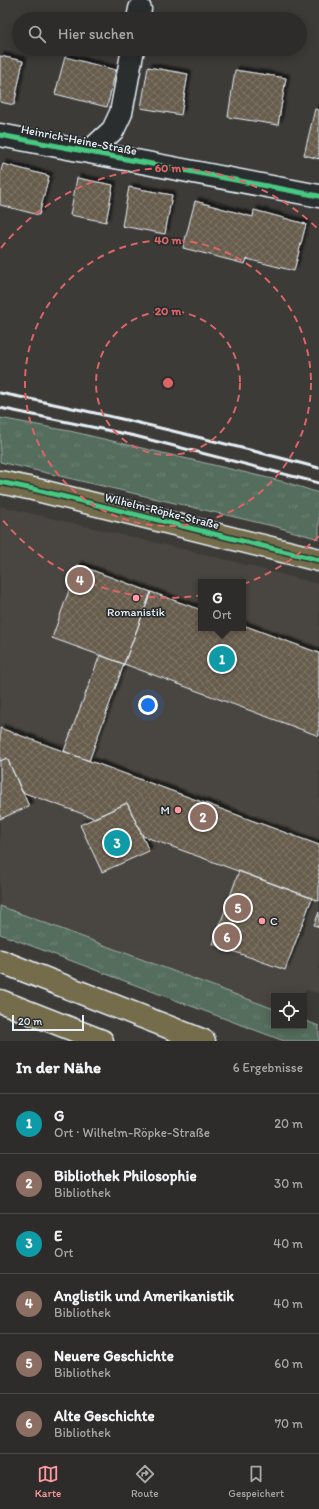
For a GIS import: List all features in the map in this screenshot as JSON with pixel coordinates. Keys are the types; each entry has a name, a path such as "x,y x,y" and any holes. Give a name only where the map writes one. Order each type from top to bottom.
{"main road":[{"name":"Wilhelm-Röpke-Straße","path":"0,482 319,560"},
{"path":"0,961 204,1041"},
{"path":"0,1000 102,1041"}],"street":[{"path":"88,152 113,130 121,113 132,56"},
{"name":"Heinrich-Heine-Straße","path":"0,135 319,196"}],"shaded area":[{"path":"0,506 208,555 319,584 319,994 306,990 305,993 271,993 271,1022 0,917"}],"green space":[{"path":"0,418 74,432 285,482 319,493 319,539 277,527 0,462"},
{"path":"0,906 271,1008 271,1029 307,1029 307,1021 319,1026 319,1041 284,1041 0,934"}],"building":[{"path":"0,56 23,61 14,105 0,102"},
{"path":"65,57 116,70 107,107 55,94"},
{"path":"148,67 188,74 181,115 141,108"},
{"path":"235,70 286,78 278,125 228,117"},
{"path":"315,109 319,110 319,159 304,155"},
{"path":"3,164 49,176 39,215 0,205 0,174"},
{"path":"77,178 113,185 106,222 70,215"},
{"path":"129,187 172,195 165,234 122,226"},
{"path":"195,201 253,217 254,210 306,224 294,271 247,259 245,264 183,248"},
{"path":"78,565 151,592 124,664 52,638"},
{"path":"151,592 198,609 198,631 246,631 246,626 319,653 319,736 124,664"},
{"path":"100,655 124,664 89,761 64,751"},
{"name":"M","path":"0,728 319,845 319,901 143,836 127,803 94,818 22,792 7,758 0,761"},
{"path":"7,758 29,806 0,819 0,761"},
{"path":"127,803 149,851 102,872 80,825"},
{"name":"C","path":"239,871 312,898 285,970 213,944"},
{"path":"319,912 319,927 314,925"}],"railway":[{"path":"0,393 160,428 319,468"},
{"path":"0,408 135,436 319,483"}],"cycle path":[{"path":"0,135 319,196"},
{"path":"0,482 319,560"}],"place":[{"name":"Anglistik und Amerikanistik","path":"80,580"},
{"name":"Romanistik","path":"136,598"},
{"name":"G","path":"222,659"},
{"name":"M","path":"178,810"},
{"name":"Bibliothek Philosophie","path":"203,817"},
{"name":"E","path":"117,843"},
{"name":"Neuere Geschichte","path":"238,908"},
{"name":"C","path":"262,921"},
{"name":"Alte Geschichte","path":"227,937"}]}
